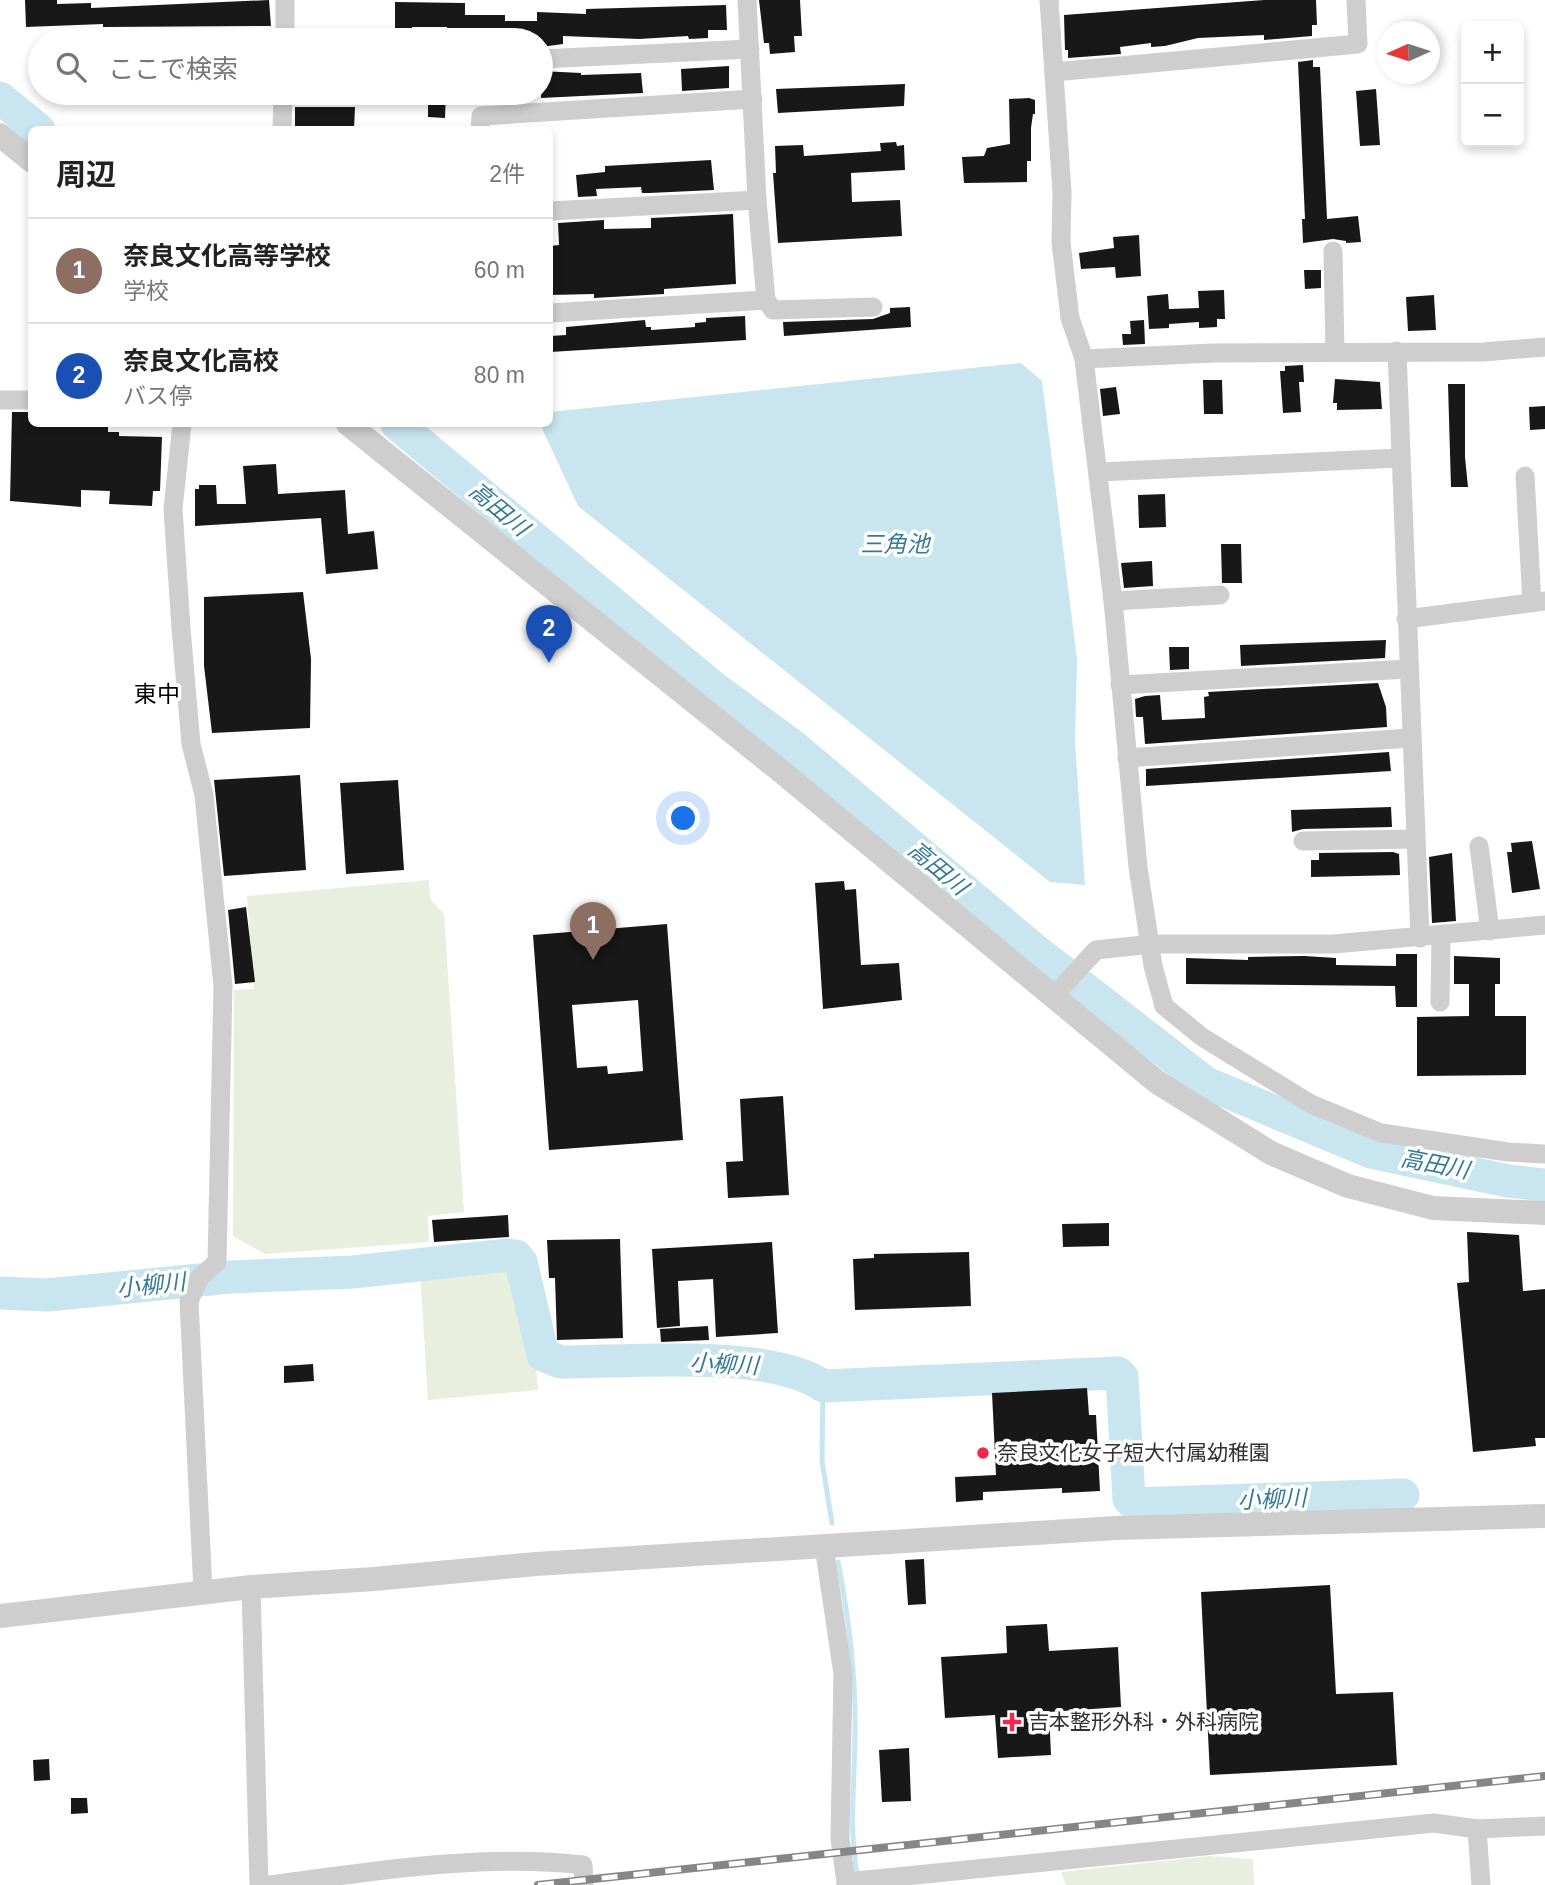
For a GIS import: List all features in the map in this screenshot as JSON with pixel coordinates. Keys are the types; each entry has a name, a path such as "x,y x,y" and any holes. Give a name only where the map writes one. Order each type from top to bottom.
{"street":[{"path":"285,0 285,28"},
{"path":"747,0 757,200 766,300 773,310 873,307"},
{"path":"1049,0 1062,192 1061,242 1070,318 1084,359 1099,472 1138,867 1152,944 1153,966 1164,1006 1202,1037 1311,1104 1381,1133 1508,1152 1545,1154"},
{"path":"1054,72 1358,44 1356,0"},
{"path":"553,58 750,49"},
{"path":"480,126 481,116 753,99"},
{"path":"282,126 283,105"},
{"path":"0,135 28,158"},
{"path":"553,211 757,200"},
{"path":"1333,251 1335,352"},
{"path":"553,313 766,300"},
{"path":"1084,359 1335,352 1483,352 1545,347"},
{"path":"1397,351 1399,458 1420,938"},
{"path":"0,400 28,400"},
{"path":"182,427 173,509 180,615 191,744 204,795 223,986 217,1262 198,1282 189,1301 203,1592"},
{"path":"352,427 1056,993 1157,1082 1271,1153 1348,1186 1433,1208 1545,1213"},
{"path":"1099,472 1399,458"},
{"path":"1406,619 1539,602 1525,476"},
{"path":"1113,601 1220,595"},
{"path":"1120,685 1408,669"},
{"path":"1127,758 1410,738"},
{"path":"1303,842 1415,839"},
{"path":"1479,846 1490,931"},
{"path":"1056,993 1096,950 1152,944 1334,944 1545,926"},
{"path":"1440,1002 1441,936"},
{"path":"0,1616 251,1587 824,1546 1116,1528 1545,1516"},
{"path":"824,1546 843,1674 840,1839 846,1884 1434,1823 1477,1829 1545,1826"},
{"path":"251,1587 259,1885"},
{"path":"1477,1829 1481,1885"},
{"path":"270,1885 428,1866 557,1862 583,1866 584,1885"}],"green space":[{"path":"429,880 430,899 444,914 464,1212 428,1216 429,1242 265,1254 233,1236 234,990 254,989 247,896"},
{"path":"511,1261 517,1269 535,1355 538,1390 428,1400 420,1272"},
{"path":"1209,1856 1253,1859 1254,1885 1066,1885 1061,1872"}],"water":[{"name":"三角池","path":"1021,363 1042,381 1077,659 1075,743 1085,885 1050,882 578,506 541,427 553,427 553,412"}],"building":[{"path":"25,0 57,0 57,4 91,3 91,8 269,0 271,26 103,27 103,24 26,27"},
{"path":"759,0 800,0 802,36 794,36 795,52 770,54 769,43 764,43"},
{"path":"1264,0 1316,0 1317,25 1312,25 1312,36 1264,40 1264,35 1198,38 1165,46 1151,47 1151,43 1120,47 1121,54 1068,58 1068,50 1065,50 1064,15"},
{"path":"395,2 465,3 465,15 505,15 505,21 537,21 537,12 586,14 586,9 726,5 727,30 708,30 708,38 689,39 688,36 639,39 563,36 563,44 553,45 553,28 395,28"},
{"path":"1313,60 1313,67 1320,67 1327,219 1358,216 1361,242 1346,243 1333,239 1303,243 1302,219 1305,219 1298,62"},
{"path":"729,66 729,88 682,91 681,69"},
{"path":"553,72 581,75 641,73 643,93 553,97"},
{"path":"905,84 904,106 778,113 776,89"},
{"path":"1376,89 1380,145 1360,146 1356,91"},
{"path":"1009,99 1035,100 1035,114 1031,128 1031,161 1027,161 1027,182 964,183 962,157 984,156 987,148 1010,144"},
{"path":"428,105 446,105 445,118 428,117"},
{"path":"295,107 355,107 354,126 295,126"},
{"path":"896,142 897,146 904,145 905,170 851,173 852,202 900,200 902,236 778,243 773,173 776,173 775,146 803,145 804,156 881,151 880,143"},
{"path":"711,160 714,190 642,193 641,187 596,189 597,196 578,197 576,175 605,172 605,166"},
{"path":"733,214 736,284 664,289 664,294 594,298 594,294 553,295 553,246 559,245 558,223 604,220 604,229 651,228 651,218"},
{"path":"1139,235 1141,276 1116,278 1115,267 1081,269 1079,253 1114,248 1113,237"},
{"path":"1304,270 1321,270 1321,288 1305,289"},
{"path":"1224,290 1225,319 1217,319 1217,327 1199,328 1199,322 1169,324 1169,328 1149,329 1147,296 1168,294 1169,309 1199,308 1198,291"},
{"path":"1434,295 1436,330 1408,331 1406,297"},
{"path":"910,307 911,327 784,336 783,322 873,319 890,313 890,308"},
{"path":"745,316 746,340 553,352 553,336 566,335 566,327 645,320 646,327 651,327 651,330 695,327 695,323 706,322 706,318"},
{"path":"1144,320 1145,344 1123,345 1122,334 1131,334 1130,321"},
{"path":"1303,365 1304,382 1299,382 1301,412 1283,413 1280,371 1285,371 1285,366"},
{"path":"1335,379 1380,382 1382,409 1337,410 1337,403 1333,403"},
{"path":"1203,380 1222,380 1223,414 1204,414"},
{"path":"1448,384 1465,384 1465,457 1468,487 1451,487"},
{"path":"1116,387 1120,414 1103,416 1100,389"},
{"path":"1545,406 1545,429 1530,430 1529,407"},
{"path":"12,412 28,412 28,427 108,427 108,432 119,432 119,436 162,437 160,491 153,491 152,506 109,504 110,491 81,490 81,507 10,501"},
{"path":"276,464 278,494 345,490 348,534 374,531 378,569 326,574 321,518 195,526 195,489 199,489 199,485 216,485 217,504 246,504 243,466"},
{"path":"1165,494 1166,527 1139,528 1138,495"},
{"path":"1221,544 1241,544 1242,583 1222,583"},
{"path":"1152,561 1153,586 1124,588 1121,563"},
{"path":"303,592 311,659 310,728 212,733 204,666 204,597"},
{"path":"1386,640 1385,658 1241,666 1240,645"},
{"path":"1169,647 1189,647 1189,669 1170,670"},
{"path":"1378,683 1386,707 1387,727 1145,744 1143,717 1136,717 1135,699 1145,696 1160,695 1162,720 1205,718 1204,697 1209,696 1208,692"},
{"path":"1389,752 1391,771 1146,786 1146,769"},
{"path":"300,775 306,870 224,876 214,780"},
{"path":"398,780 404,870 346,874 340,783"},
{"path":"1391,807 1392,827 1303,829 1292,832 1291,810"},
{"path":"1532,841 1540,889 1512,893 1507,852 1512,852 1511,843"},
{"path":"1319,853 1399,854 1400,875 1311,877 1311,860 1319,860"},
{"path":"1452,853 1456,921 1432,923 1429,857"},
{"path":"844,881 845,890 856,889 861,965 899,963 902,1000 823,1009 815,883"},
{"path":"246,907 255,982 235,984 228,910"},
{"path":"667,924 683,1140 549,1150 533,935","holes":["638,1000 643,1071 608,1074 607,1066 577,1068 572,1005"]},
{"path":"1396,954 1417,954 1417,1007 1396,1007 1395,986 1186,984 1186,958 1248,960 1248,957 1304,956 1336,958 1336,965 1396,966"},
{"path":"1454,956 1500,958 1500,984 1495,984 1495,1016 1526,1016 1526,1075 1417,1076 1417,1017 1469,1016 1469,984 1454,984"},
{"path":"783,1096 789,1195 728,1198 726,1162 743,1161 740,1099"},
{"path":"508,1215 509,1237 434,1242 432,1220"},
{"path":"1109,1223 1109,1246 1063,1247 1062,1224"},
{"path":"1467,1232 1519,1235 1523,1291 1545,1289 1545,1438 1535,1438 1536,1446 1473,1452 1457,1283 1469,1282"},
{"path":"620,1239 623,1338 557,1340 555,1278 549,1278 547,1240"},
{"path":"772,1242 778,1333 716,1337 713,1279 678,1281 680,1326 657,1328 652,1249"},
{"path":"969,1252 971,1306 855,1310 853,1259 874,1258 874,1254"},
{"path":"708,1326 709,1340 661,1342 660,1329"},
{"path":"313,1364 314,1381 284,1383 284,1366"},
{"path":"1087,1388 1089,1415 1096,1415 1100,1491 1062,1493 1062,1488 983,1492 983,1500 956,1502 955,1477 996,1475 992,1393"},
{"path":"924,1559 926,1604 908,1605 905,1560"},
{"path":"1330,1585 1336,1694 1393,1692 1397,1765 1210,1775 1201,1592"},
{"path":"1047,1624 1049,1651 1118,1647 1121,1707 1049,1712 1051,1755 998,1758 995,1715 945,1718 941,1657 1007,1653 1006,1626"},
{"path":"909,1748 911,1801 882,1802 879,1750"},
{"path":"49,1759 50,1780 34,1781 33,1760"},
{"path":"71,1798 87,1798 88,1813 71,1814"}],"waterway":[{"name":"高田川","path":"0,98 34,126"},
{"name":"高田川","path":"401,427 713,687 793,746 1035,950 1206,1083 1371,1152 1508,1181 1545,1185"},
{"name":"小柳川","path":"0,1293 47,1295 230,1277 353,1272 516,1256 521,1262 543,1355 561,1362 735,1362 800,1374 823,1386 1118,1373 1122,1377 1129,1499 1134,1504 1403,1495"},
{"path":"823,1386 822,1461 832,1523"},
{"path":"838,1562 853,1669 853,1824 858,1878"}],"railway":[{"path":"538,1885 1545,1776"}],"place":[{"name":"奈良文化高校","path":"549,663"},
{"name":"奈良文化高等学校","path":"593,960"},
{"name":"奈良文化女子短大付属幼稚園","path":"983,1453"},
{"name":"吉本整形外科・外科病院","path":"1012,1722"}],"district":[{"name":"東中","path":"157,694"}]}
